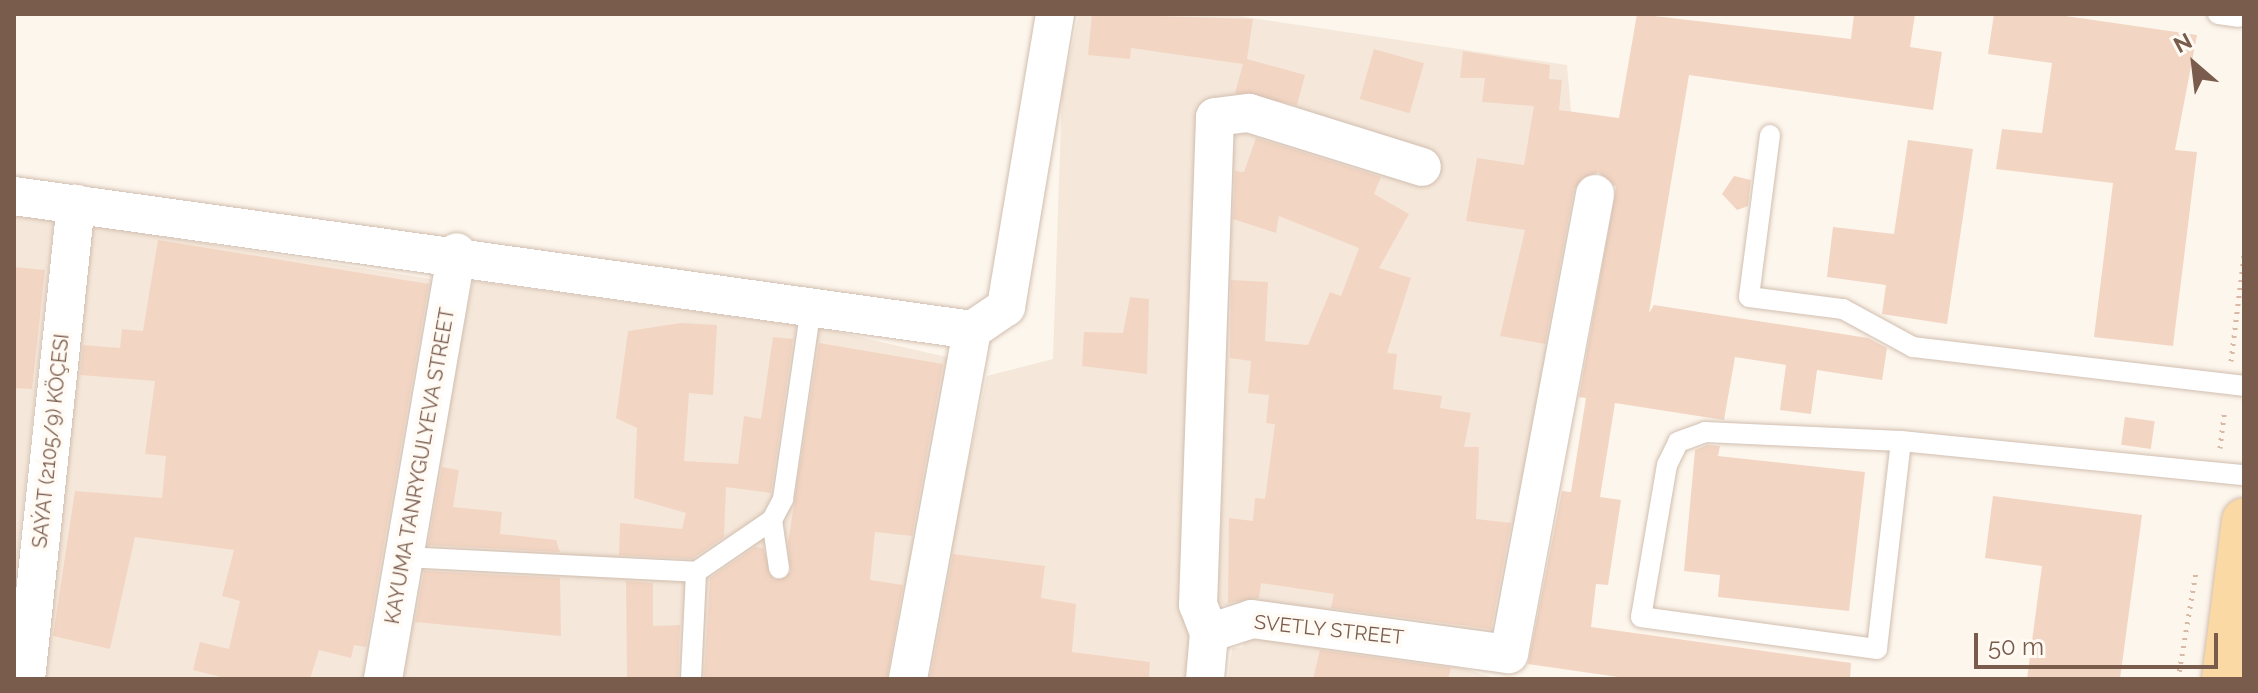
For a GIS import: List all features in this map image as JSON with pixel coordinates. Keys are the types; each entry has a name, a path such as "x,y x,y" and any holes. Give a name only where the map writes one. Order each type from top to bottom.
{"main road":[{"path":"2224,679 2244,520"}],"street":[{"path":"14,196 457,252 972,330 1006,307 1055,14"},
{"path":"1205,679 1209,633 1198,605 1215,117 1249,113 1422,167"},
{"name":"SVETLY STREET","path":"1209,633 1252,619 1381,632 1496,658 1517,642 1595,194"},
{"name":"SAÝAT (2105/9) KÖÇESI","path":"26,679 76,204"},
{"name":"KAYUMA TANRYGULYEVA STREET","path":"383,679 457,252"},
{"path":"908,679 972,330"}],"lane":[{"path":"1770,135 1749,297 1843,309 1913,347 2244,386"},
{"path":"404,557 696,572 772,520 783,499 811,306"},
{"path":"1901,441 1877,649 1641,617 1667,465 1678,442 1705,432 1901,441 2244,475"},
{"path":"772,520 779,568"},
{"path":"691,679 696,572"}],"shaded area":[{"path":"1079,14 1225,14 1567,65 1581,224 1511,637 1190,601 1188,679 921,679 987,376 1053,359 1062,91"},
{"path":"14,215 54,221 14,590"},
{"path":"88,225 438,280 369,679 38,679"},
{"path":"473,281 825,329 955,359 893,679 397,679 433,459"},
{"path":"1246,628 1423,656 1498,679 1228,679 1232,648 1243,647"}],"building":[{"path":"1092,14 1253,19 1247,59 1305,75 1297,105 1235,93 1243,64 1131,48 1130,59 1088,55"},
{"path":"1637,14 1851,39 1854,14 1915,14 1910,47 1942,52 1933,110 1689,75 1649,313 1654,305 1868,338 1887,348 1882,380 1817,370 1811,414 1780,410 1786,365 1735,357 1724,420 1615,403 1600,497 1621,500 1608,585 1596,584 1591,627 1851,663 1850,679 1632,679 1528,664 1562,491 1571,492 1586,398 1579,397 1616,187 1598,172 1574,189 1545,344 1500,336 1525,230 1466,221 1477,158 1524,165 1534,106 1482,102 1485,78 1460,78 1463,51 1550,65 1549,79 1562,80 1559,110 1619,118"},
{"path":"1994,14 2052,14 2197,35 2175,150 2197,152 2173,346 2094,337 2113,183 1996,169 2002,129 2042,133 2052,63 1988,54"},
{"path":"1374,49 1424,63 1410,113 1360,99"},
{"path":"1256,138 1381,177 1374,194 1409,214 1379,268 1411,278 1387,353 1397,354 1393,389 1442,396 1440,408 1471,413 1464,447 1479,447 1476,519 1511,523 1491,629 1331,608 1334,594 1261,583 1259,598 1228,603 1229,518 1253,521 1255,498 1265,499 1275,424 1266,423 1269,395 1248,393 1251,361 1230,358 1231,280 1268,282 1265,341 1308,345 1330,292 1341,296 1359,248 1279,216 1276,233 1233,219 1235,171 1244,172"},
{"path":"1908,140 1973,149 1947,324 1882,314 1886,285 1827,277 1833,227 1894,234"},
{"path":"1734,176 1751,180 1748,206 1737,210 1722,194"},
{"path":"158,240 429,284 366,647 354,645 351,658 319,650 310,679 229,679 193,670 200,642 229,649 240,601 222,596 234,550 135,537 110,649 53,636 75,491 162,498 166,456 145,454 155,381 80,375 83,345 120,348 122,329 143,331"},
{"path":"14,267 45,270 32,389 14,388"},
{"path":"1130,297 1149,299 1147,374 1082,366 1084,332 1123,333"},
{"path":"681,323 717,325 713,395 689,393 684,461 738,464 744,416 761,419 773,337 793,339 771,493 726,487 724,537 692,559 619,555 620,523 682,529 686,513 634,498 637,428 616,418 628,331"},
{"path":"819,343 943,364 912,536 875,532 870,580 903,585 887,679 704,679 710,578 755,547 763,548 774,580 791,572 788,543"},
{"path":"2125,417 2155,421 2151,449 2121,445"},
{"path":"1707,445 1720,446 1718,456 1865,472 1849,611 1718,597 1720,575 1684,571 1695,450"},
{"path":"442,467 459,470 453,507 502,512 500,534 556,540 560,552 428,545"},
{"path":"1993,496 2142,515 2120,679 2027,679 2042,566 1985,558"},
{"path":"953,554 1045,566 1041,598 1076,604 1072,652 1150,662 1149,679 930,679"},
{"path":"424,571 560,578 561,636 415,622"},
{"path":"626,581 653,583 653,626 680,625 678,679 627,679"},
{"path":"1320,650 1451,668 1448,679 1313,679"}]}
